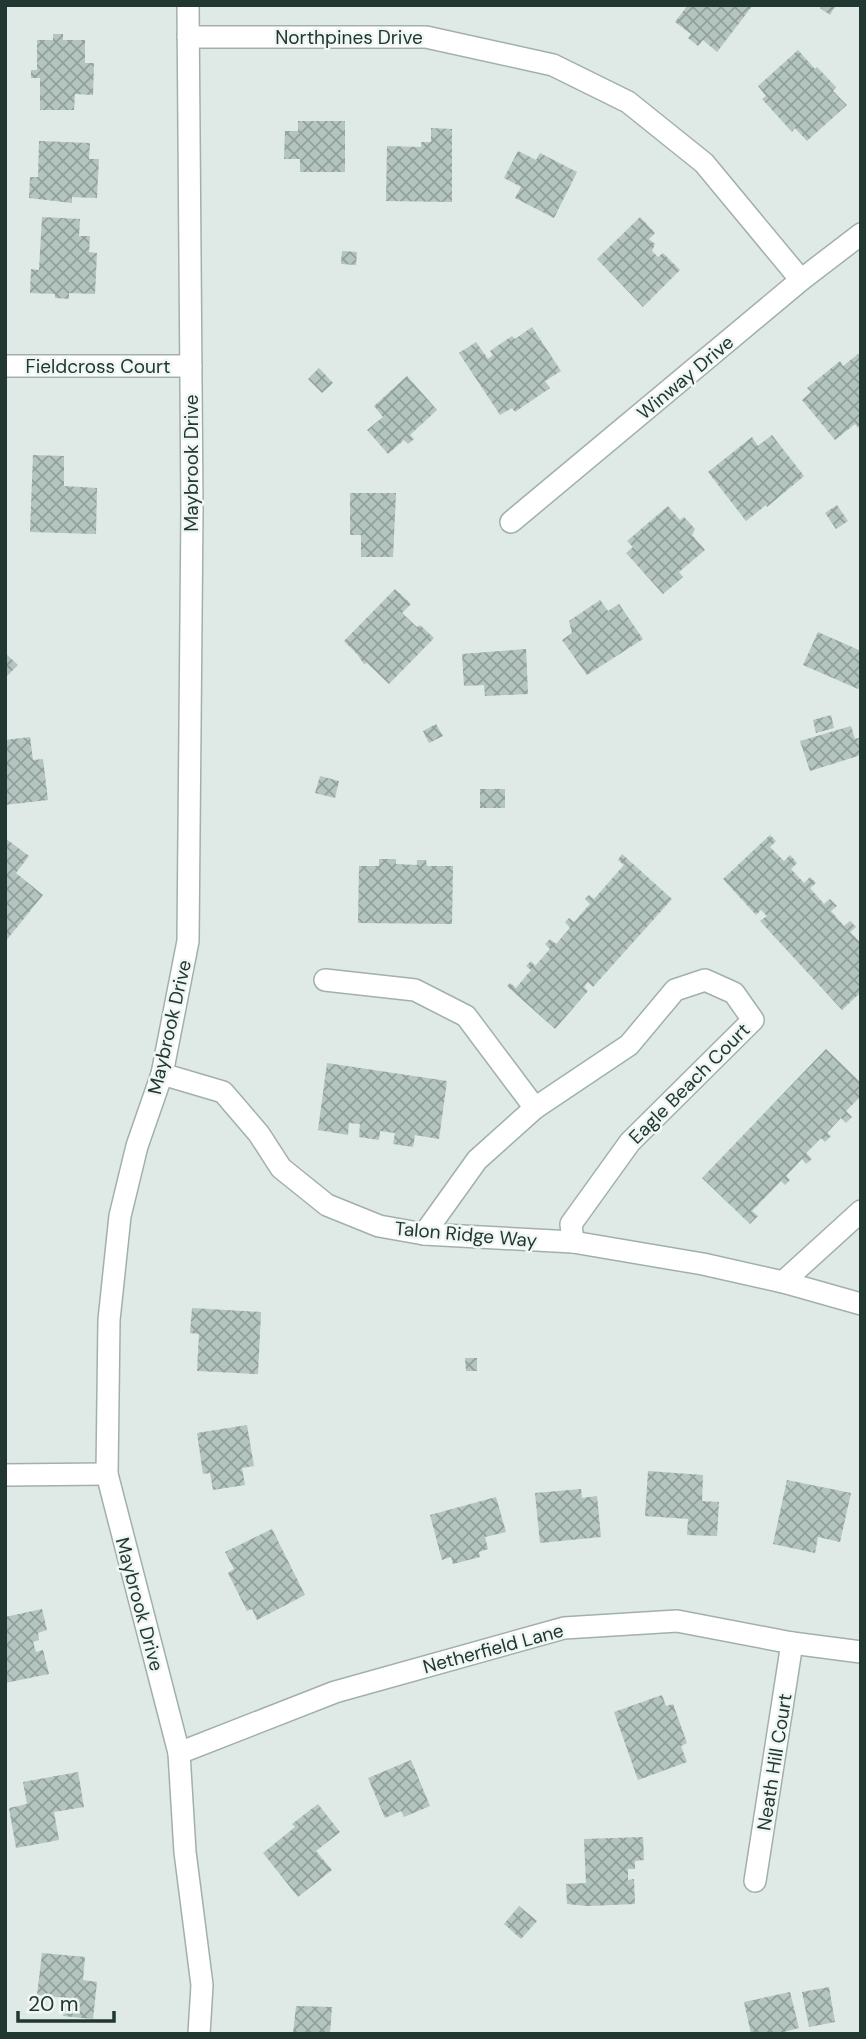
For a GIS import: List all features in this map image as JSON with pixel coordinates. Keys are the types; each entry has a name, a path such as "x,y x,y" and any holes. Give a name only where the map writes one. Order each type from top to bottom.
{"street":[{"name":"Maybrook Drive","path":"188,5 192,510 188,941 162,1074 137,1146 120,1216 109,1320 107,1474 179,1753 185,1852 202,1986 199,2034"},
{"name":"Northpines Drive","path":"188,37 426,37 553,65 628,102 704,163 801,280"},
{"name":"Winway Drive","path":"511,522 801,280 861,234"},
{"name":"Fieldcross Court","path":"5,366 191,366"},
{"path":"325,980 415,990 466,1016 535,1108"},
{"name":"Eagle Beach Court","path":"424,1234 477,1160 535,1108 629,1045 675,990 705,980 734,993 753,1020 630,1142 571,1224 573,1242"},
{"name":"Talon Ridge Way","path":"162,1074 223,1092 259,1134 281,1168 327,1205 379,1226 424,1234 573,1242 703,1264 783,1282 861,1304"},
{"path":"783,1282 861,1211"},
{"path":"5,1475 107,1474"},
{"name":"Netherfield Lane","path":"179,1753 335,1692 564,1628 677,1621 792,1643 861,1652"},
{"name":"Neath Hill Court","path":"755,1881 792,1643"}],"building":[{"path":"688,5 753,5 717,52 703,40 698,46 688,38 691,34 675,22"},
{"path":"822,5 836,5 830,15 820,8"},
{"path":"53,34 63,34 63,40 85,40 85,63 94,63 93,95 75,94 74,110 40,110 40,78 31,78 31,70 37,70 37,40 53,40"},
{"path":"798,50 836,87 833,91 847,105 807,141 795,128 792,132 762,99 766,96 758,86"},
{"path":"298,121 345,121 345,172 300,172 300,159 284,159 285,131 298,131"},
{"path":"431,128 452,129 452,202 386,201 387,146 421,147 421,142 431,142"},
{"path":"39,141 90,143 89,159 99,159 97,198 72,197 72,203 29,198 30,177 38,177"},
{"path":"518,151 536,160 540,153 577,172 554,218 515,198 521,187 504,178"},
{"path":"42,217 80,219 79,236 90,236 89,252 97,253 95,294 69,293 69,299 55,298 55,294 30,293 31,269 39,270"},
{"path":"640,217 655,233 649,239 655,244 652,251 658,257 663,253 680,270 643,307 597,259"},
{"path":"342,251 357,252 356,265 341,264"},
{"path":"532,327 561,371 545,381 550,388 515,412 512,408 500,415 459,353 476,342 488,359 493,355 490,351 512,336 515,339"},
{"path":"858,354 861,357 861,425 858,428 855,424 835,440 802,400 811,392 807,388 840,361 843,366"},
{"path":"319,368 333,383 322,393 308,379"},
{"path":"407,376 437,410 410,435 414,439 408,444 404,440 388,454 367,430 383,417 374,406"},
{"path":"772,435 804,476 746,521 708,472 752,437 758,446"},
{"path":"33,455 64,456 64,486 97,488 96,534 30,532"},
{"path":"350,493 396,493 393,557 361,557 361,535 350,535"},
{"path":"837,505 848,521 836,529 825,513"},
{"path":"668,506 680,520 684,517 695,529 692,535 705,550 679,572 683,577 663,594 626,553 633,547 627,541"},
{"path":"395,589 411,604 402,613 434,638 389,684 367,663 364,664 344,641"},
{"path":"600,600 608,611 619,604 643,639 587,675 562,640 572,633 569,621"},
{"path":"818,632 861,651 861,685 858,689 803,665"},
{"path":"526,649 528,694 485,696 484,685 464,686 462,654"},
{"path":"5,653 18,665 5,678"},
{"path":"831,715 834,728 816,733 813,720"},
{"path":"436,724 443,736 429,743 423,731"},
{"path":"851,726 855,739 861,737 861,755 810,771 800,741"},
{"path":"30,737 33,760 43,759 48,800 5,805 5,740"},
{"path":"320,776 339,781 335,798 315,793"},
{"path":"480,789 505,789 505,808 480,808"},
{"path":"770,835 776,841 770,847 784,861 790,855 797,863 791,869 804,883 810,877 816,883 810,888 824,904 830,899 837,906 831,911 844,926 850,921 856,927 850,932 861,943 861,992 842,1010 760,921 767,916 761,910 756,915 723,879"},
{"path":"5,838 29,856 16,873 43,895 5,942"},
{"path":"622,854 672,899 593,987 588,982 584,987 588,991 555,1029 507,986 510,983 516,988 531,970 526,966 531,961 535,966 550,949 545,944 550,939 556,944 570,928 565,922 569,918 574,922 590,904 585,899 589,895 594,899 624,865 618,860"},
{"path":"379,859 396,859 396,864 417,865 417,860 426,860 427,866 453,866 452,924 358,923 359,866 379,866"},
{"path":"826,1049 861,1083 861,1096 846,1111 852,1117 846,1123 841,1118 827,1133 831,1136 825,1142 821,1138 806,1153 812,1159 806,1164 802,1159 786,1176 790,1180 785,1185 781,1181 752,1211 758,1216 750,1224 702,1178"},
{"path":"327,1063 447,1081 439,1139 415,1135 413,1147 393,1144 395,1133 380,1131 379,1140 359,1137 360,1124 349,1123 348,1135 318,1130"},
{"path":"192,1308 261,1312 258,1374 197,1371 199,1334 190,1333"},
{"path":"465,1358 477,1358 477,1371 466,1371"},
{"path":"247,1425 254,1466 242,1468 245,1485 213,1490 210,1473 203,1474 197,1433"},
{"path":"648,1471 703,1475 702,1501 719,1502 717,1536 687,1535 688,1519 645,1516"},
{"path":"787,1480 851,1493 840,1542 818,1537 815,1553 773,1544"},
{"path":"581,1489 582,1498 597,1496 601,1537 540,1543 535,1493"},
{"path":"496,1497 506,1532 485,1537 488,1549 479,1552 480,1557 453,1564 451,1557 442,1560 430,1515"},
{"path":"272,1529 305,1595 257,1620 252,1609 247,1611 228,1573 234,1569 225,1552"},
{"path":"42,1609 47,1630 38,1633 39,1640 33,1642 36,1652 43,1650 49,1674 5,1683 5,1617"},
{"path":"662,1695 666,1706 673,1704 687,1743 681,1746 687,1762 638,1780 614,1712"},
{"path":"411,1760 430,1806 404,1817 401,1811 385,1818 368,1778"},
{"path":"78,1772 84,1807 54,1812 59,1840 16,1848 9,1808 27,1804 23,1782"},
{"path":"318,1804 340,1832 316,1851 332,1870 298,1897 263,1853 295,1827 292,1824"},
{"path":"643,1837 644,1860 635,1861 635,1869 628,1869 628,1880 634,1879 635,1904 567,1904 566,1884 586,1883 584,1839"},
{"path":"519,1906 537,1921 521,1939 504,1924"},
{"path":"42,1953 85,1957 83,1980 97,1982 93,2019 63,2016 65,1998 37,1995"},
{"path":"829,1987 835,2022 809,2027 802,1992"},
{"path":"790,1992 799,2028 776,2034 751,2034 744,2002"},
{"path":"296,2006 332,2007 330,2034 293,2034"}]}
